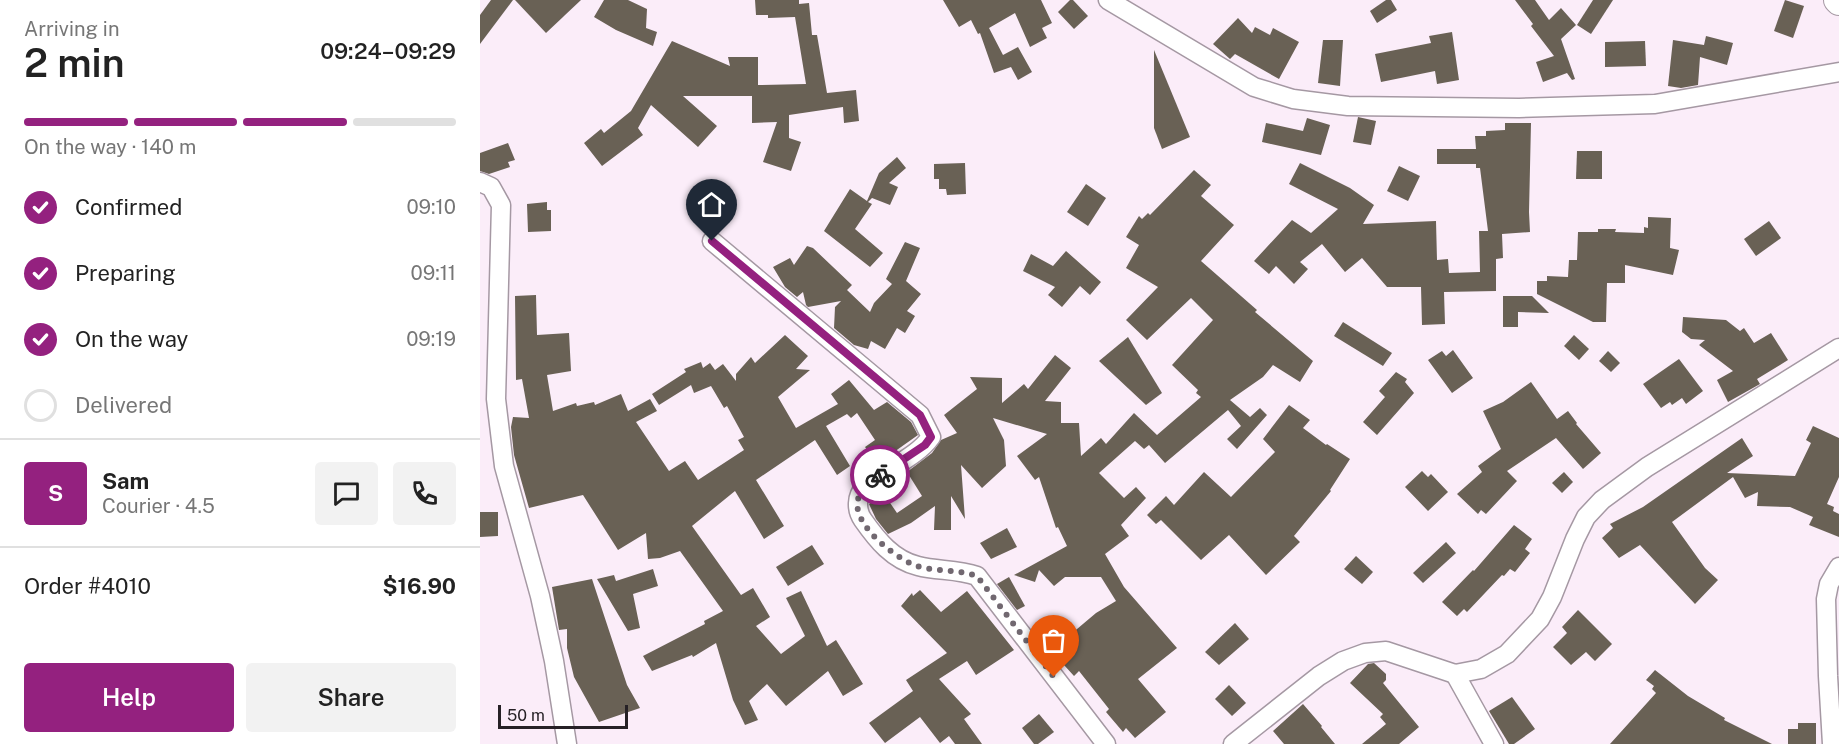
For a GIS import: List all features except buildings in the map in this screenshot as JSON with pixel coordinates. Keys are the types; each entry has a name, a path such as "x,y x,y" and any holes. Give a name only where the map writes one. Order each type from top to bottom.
{"street":[{"path":"1108,0 1254,87 1293,99 1348,106 1519,108 1655,104 1839,72"},
{"path":"480,182 491,187 501,205 496,399 504,466 540,596 554,661 567,744"},
{"path":"712,241 920,415 931,437 925,445 885,470 863,489 857,502 859,515 877,541 901,560 919,567 963,572 977,576 1106,744"},
{"path":"1233,744 1319,676 1343,661 1365,653 1386,651 1455,674 1481,669 1507,654 1540,619 1552,597 1575,539 1587,517 1602,500 1647,467 1839,348"},
{"path":"1832,744 1826,646 1826,599 1829,584 1839,567"},
{"path":"1455,674 1494,744"}],"way so far":[{"path":"880,475 863,489 857,502 859,515 877,541 901,560 919,567 963,572 977,576 1054,677"}],"route":[{"path":"712,241 920,415 931,437 925,445 880,475"}]}
